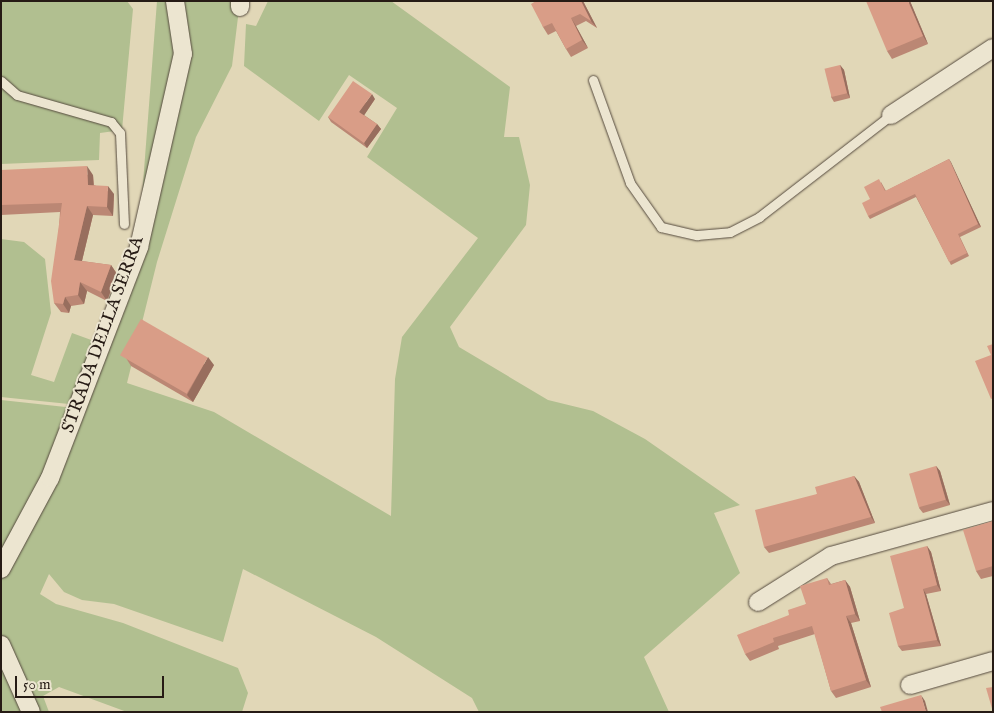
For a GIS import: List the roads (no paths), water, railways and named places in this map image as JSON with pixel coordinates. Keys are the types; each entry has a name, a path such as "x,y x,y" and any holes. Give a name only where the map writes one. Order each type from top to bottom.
{"street":[{"name":"STRADA DELLA SERRA","path":"1,569 50,478 139,247 183,54 175,1"},
{"path":"891,115 993,48"},
{"path":"758,602 831,556 993,511"},
{"path":"1,645 31,712"},
{"path":"910,685 993,661"}],"lane":[{"path":"593,80 630,183 661,227 697,235 730,232 759,217 891,115"},
{"name":"STRADA DELLA SERRA","path":"1,81 16,95 112,122 120,133 124,224"}]}
